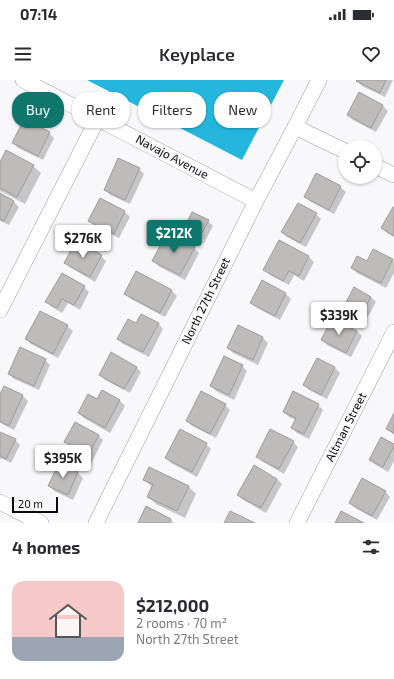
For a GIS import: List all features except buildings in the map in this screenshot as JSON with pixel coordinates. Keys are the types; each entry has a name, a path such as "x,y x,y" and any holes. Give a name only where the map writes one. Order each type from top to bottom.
{"street":[{"name":"Navajo Avenue","path":"23,80 72,105"},
{"name":"North 27th Street","path":"96,523 256,201 319,80"},
{"path":"295,127 338,148"},
{"path":"0,310 93,128"},
{"name":"Navajo Avenue","path":"117,128 256,201"},
{"path":"382,169 394,175"},
{"name":"Altman Street","path":"297,523 394,332"},
{"path":"0,502 41,523"}],"water":[{"path":"87,80 284,80 271,105 271,92 214,92 214,128 259,128 242,160 180,128 206,128 206,92 138,92 138,106 130,102 130,92 110,92"}]}
